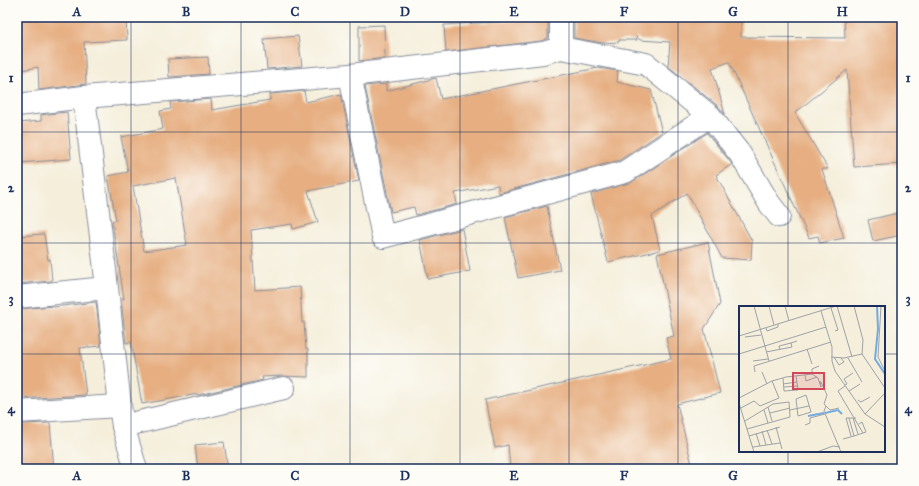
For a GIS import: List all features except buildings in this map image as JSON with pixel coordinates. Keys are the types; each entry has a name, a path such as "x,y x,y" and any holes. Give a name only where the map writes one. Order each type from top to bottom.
{"street":[{"path":"560,48 561,17"},
{"path":"17,105 84,97 350,75 543,53 560,48 646,64 710,116 740,154 769,203 779,216"},
{"path":"350,75 383,237 625,172 710,116"},
{"path":"84,97 121,416 136,469"},
{"path":"17,297 106,288"},
{"path":"17,412 121,416 284,388"}]}
